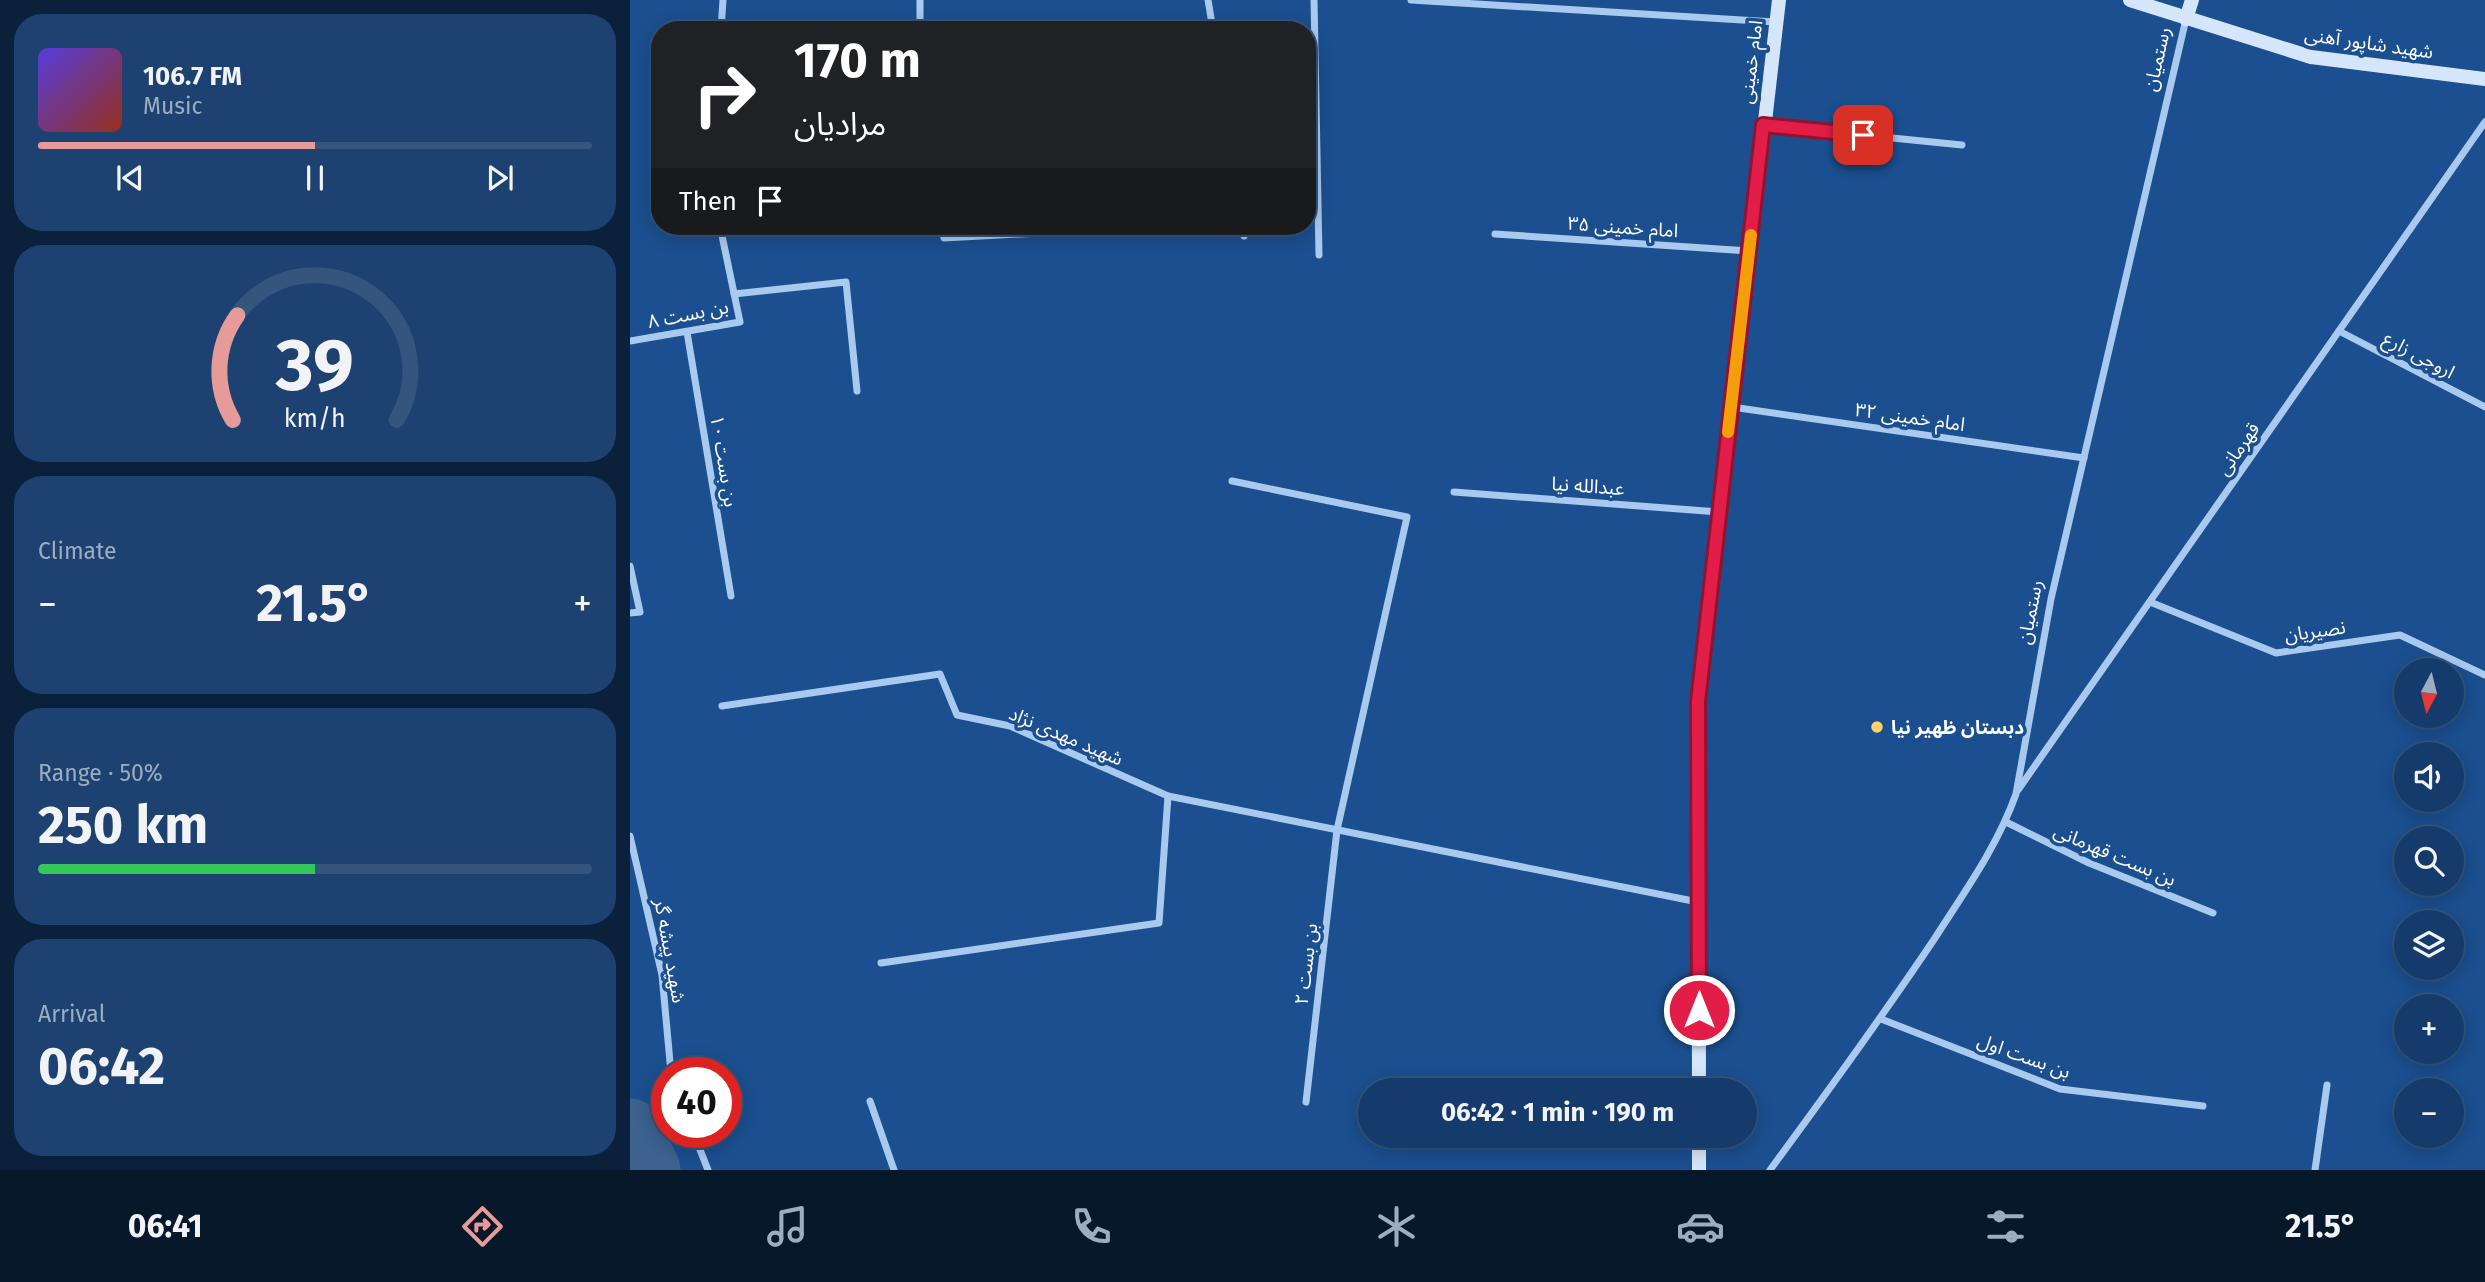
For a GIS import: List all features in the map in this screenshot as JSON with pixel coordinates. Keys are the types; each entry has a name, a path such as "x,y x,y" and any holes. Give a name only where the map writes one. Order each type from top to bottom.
{"street":[{"path":"722,21 723,0"},
{"path":"919,0 920,21"},
{"path":"1208,0 1212,21"},
{"path":"1314,0 1314,21"},
{"path":"1411,0 1775,22"},
{"name":"امام خمینی","path":"1699,1078 1698,702 1779,0"},
{"name":"شهید شاپور آهنی","path":"2130,0 2311,57 2485,79"},
{"name":"رستمیان","path":"1770,1170 1881,1019 1985,862 2006,822 2016,794 2051,599 2192,0"},
{"path":"1316,102 1319,255"},
{"name":"قهرمانی","path":"2016,794 2485,122"},
{"path":"1763,125 1962,145"},
{"name":"امام خمینی ۳۵","path":"1495,234 1749,251"},
{"name":"بن بست ۸","path":"630,341 740,322 722,235"},
{"path":"944,235 944,238 1001,235"},
{"path":"734,294 846,282 857,391"},
{"name":"اروجی زارع","path":"2339,331 2485,407"},
{"name":"بن بست ۱۰","path":"687,332 731,596"},
{"name":"امام خمینی ۳۲","path":"1731,407 2084,458"},
{"path":"1232,481 1407,517 1337,830"},
{"name":"عبدالله نیا","path":"1454,492 1719,512"},
{"path":"630,566 640,611 630,613"},
{"name":"نصیریان","path":"2150,602 2276,653 2400,635 2485,675"},
{"name":"شهید مهدی نژاد","path":"722,706 940,674 957,715 1010,726 1168,796 1698,902"},
{"path":"881,963 1159,923 1168,796"},
{"name":"بن بست قهرمانی","path":"2006,822 2089,863 2213,913"},
{"name":"بن بست ۲","path":"1306,1102 1337,830"},
{"name":"شهید پیشه گر","path":"630,836 662,975 670,1057"},
{"name":"بن بست اول","path":"1881,1019 2060,1089 2203,1107"},
{"path":"2315,1170 2327,1085"},
{"path":"870,1101 894,1170"},
{"path":"699,1148 708,1170"},
{"path":"1699,1148 1699,1170"}],"waterway":[{"path":"630,1130 649,1170"}],"slow traffic":[{"path":"1728,432 1751,235"}],"place":[{"name":"دبستان ظهیر نیا","path":"1877,727"}],"route":[{"path":"1699,1010 1698,702 1763,125 1863,135"}]}
